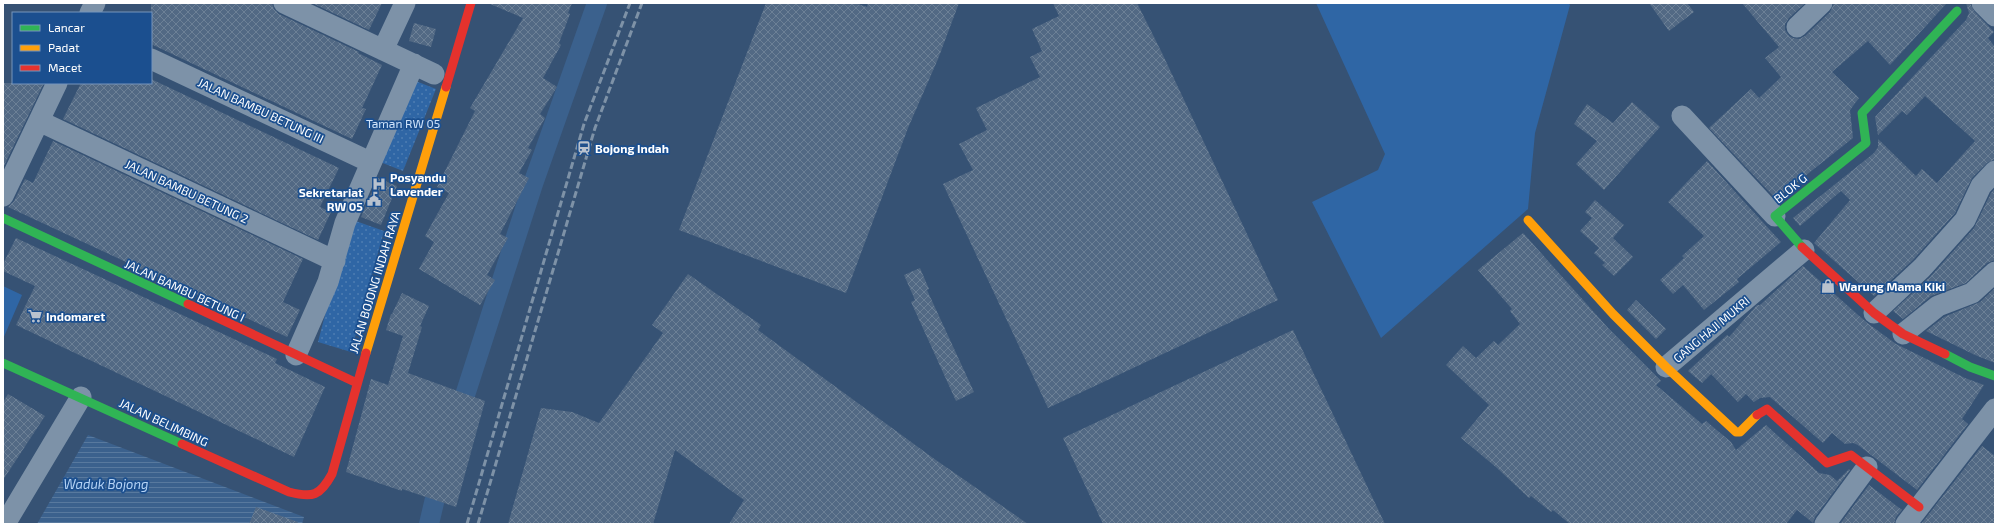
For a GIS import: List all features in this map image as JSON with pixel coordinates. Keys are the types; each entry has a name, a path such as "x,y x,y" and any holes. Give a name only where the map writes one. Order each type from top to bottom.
{"street":[{"path":"90,12 95,3"},
{"path":"284,3 434,74"},
{"path":"383,50 405,3"},
{"name":"JALAN BOJONG INDAH RAYA","path":"316,495 326,486 332,474 357,383 471,3"},
{"path":"1797,27 1822,3"},
{"path":"1982,3 1995,16"},
{"name":"BLOK G","path":"1959,6 1862,113 1866,143 1775,216 1804,250 1874,314 1903,334 1970,367 1995,376"},
{"name":"JALAN BAMBU BETUNG III","path":"152,59 370,162"},
{"path":"296,355 328,282 345,223 370,162 414,64"},
{"path":"3,196 57,84"},
{"path":"1682,116 1775,216"},
{"name":"JALAN BAMBU BETUNG 2","path":"39,121 335,261"},
{"path":"1874,314 1922,268 1965,220 1981,186 1995,170"},
{"name":"JALAN BAMBU BETUNG I","path":"3,218 357,383"},
{"path":"1528,220 1613,314 1666,367"},
{"name":"GANG HAJI MUKRI","path":"1804,250 1666,367 1736,432 1740,432 1763,410 1767,409 1827,463 1851,455 1919,507"},
{"path":"1903,334 1938,306 1972,292 1995,272"},
{"name":"JALAN BELIMBING","path":"3,363 288,492 307,497 316,495"},
{"path":"5,524 81,397"},
{"path":"1906,524 1995,409"},
{"path":"1825,524 1867,467"}],"green space":[{"path":"1316,3 1568,3 1570,5 1535,133 1528,209 1381,338 1312,202 1378,170 1385,154"},
{"name":"Taman RW 05","path":"403,76 436,89 403,171 370,158"},
{"path":"350,219 384,231 351,352 318,342"},
{"path":"3,286 22,295 3,339"}],"water":[{"name":"Waduk Bojong","path":"88,435 304,517 302,524 37,524"}],"building":[{"path":"151,3 272,3 274,9 279,14 359,52 358,53 382,65 362,108 366,109 352,139 152,44"},
{"path":"312,3 382,3 369,30"},
{"path":"488,3 572,3 568,13 570,14 559,43 561,45 543,78 557,87 540,114 545,118 528,148 532,150 519,173 529,178 500,234 508,238 487,275 495,280 480,305 419,269 434,242 425,236 449,193 437,187 475,111 470,108 523,18"},
{"path":"766,3 855,3 867,7 868,3 959,3 938,59 908,128 846,293 679,230"},
{"path":"1053,3 1137,3 1278,300 1048,408 943,184 973,170 959,144 987,130 976,108 1040,77 1030,57 1042,51 1032,29 1059,16"},
{"path":"1649,3 1687,3 1694,12 1669,31"},
{"path":"1742,3 1805,3 1789,18 1785,24 1785,30 1789,36 1799,39 1805,36 1830,12 1834,3 1947,3 1890,65 1868,41 1832,72 1859,98 1850,110 1853,138 1776,199 1709,128 1751,89 1759,98 1781,77 1765,58 1779,47"},
{"path":"1966,3 1970,3 1974,11 1994,32 1988,38 1995,47 1995,159 1987,163 1972,178 1955,213 1913,260 1874,296 1814,243 1850,200 1841,191 1800,226 1793,218 1874,153 1878,147 1878,139 1916,176 1922,169 1937,183 1975,141 1925,96 1907,115 1902,111 1878,135 1875,117 1966,20 1969,13"},
{"path":"414,23 436,29 431,47 409,41"},
{"path":"152,79 339,168 320,207 331,212 318,240 63,119 80,84 152,84"},
{"path":"3,83 44,84 3,168"},
{"path":"1632,102 1660,127 1604,190 1576,164 1597,141 1574,124 1587,104 1613,123"},
{"path":"53,141 303,259 283,302 300,310 287,337 8,207 14,201 25,179 33,183"},
{"path":"1707,161 1781,242 1737,279 1739,282 1704,310 1683,285 1673,294 1660,280 1684,258 1682,256 1704,236 1668,202"},
{"name":"Sekretariat RW 05","path":"378,178 397,186 381,225 361,217"},
{"path":"1995,189 1995,260 1987,263 1966,283 1931,296 1903,319 1893,311 1931,276 1974,228 1991,193"},
{"path":"1595,200 1624,225 1613,238 1633,257 1614,276 1602,265 1605,263 1594,253 1599,248 1580,231 1592,218 1585,212"},
{"path":"1523,233 1609,329 1661,381 1656,385 1702,424 1706,421 1731,442 1736,450 1766,425 1819,473 1830,475 1837,481 1849,469 1850,470 1815,517 1813,523 1797,510 1786,524 1570,524 1553,510 1551,512 1531,496 1529,498 1497,468 1461,438 1489,405 1446,365 1463,346 1476,358 1494,341 1498,345 1520,324 1510,311 1512,309 1478,270"},
{"path":"16,238 277,359 275,363 325,387 294,457 16,325 35,286 3,271 3,264"},
{"path":"1803,266 1866,322 1896,344 1965,378 1984,385 1962,419 1968,424 1917,490 1858,445 1853,443 1845,444 1832,433 1823,443 1770,397 1760,398 1754,402 1746,394 1738,402 1711,374 1702,383 1688,371 1727,335 1729,337 1757,305 1760,305"},
{"path":"920,268 929,289 927,290 974,392 956,401 911,302 915,300 904,275"},
{"path":"688,274 761,325 758,330 933,458 1028,524 729,524 744,500 675,450 653,524 508,524 541,408 572,412 599,423 663,333 652,325"},
{"path":"1995,288 1995,363 1926,331 1944,317 1980,302"},
{"path":"402,293 429,306 420,326 422,327 408,373 485,401 456,507 346,472 371,379 388,385 403,336 386,330 391,314"},
{"path":"1636,300 1666,329 1656,339 1627,310"},
{"path":"1293,330 1385,524 1103,524 1063,438"},
{"path":"8,394 45,416 3,480 3,402"},
{"path":"1982,446 1995,456 1995,524 1921,524"},
{"path":"1869,485 1902,510 1896,517 1894,524 1840,524"},
{"path":"256,507 298,522 297,524 249,524"}],"waterway":[{"path":"457,420 533,184 597,3"},
{"path":"429,524 441,473"}],"railway":[{"path":"467,524 584,124 630,3"},
{"path":"478,524 595,128 642,3"}],"traffic: fast":[{"path":"1802,247 1775,216 1866,143 1862,113 1957,11"},
{"path":"3,218 188,304"},
{"path":"1945,354 1970,367 1995,376"},
{"path":"3,363 182,444"}],"traffic: slow":[{"path":"366,353 446,87"},
{"path":"1528,220 1613,314 1666,367 1736,432 1740,432 1757,415"}],"traffic: jam":[{"path":"446,87 471,3"},
{"path":"1802,247 1874,313 1903,334 1945,354"},
{"path":"188,304 357,383"},
{"path":"182,444 289,492 304,495 315,494 324,487 332,474 366,353"},
{"path":"1757,415 1767,409 1827,463 1851,455 1919,507"}],"place":[{"name":"Bojong Indah","path":"584,148"},
{"name":"Posyandu Lavender","path":"379,184"},
{"name":"Sekretariat RW 05","path":"374,199"},
{"name":"Warung Mama Kiki","path":"1828,286"},
{"name":"Indomaret","path":"35,316"}]}
